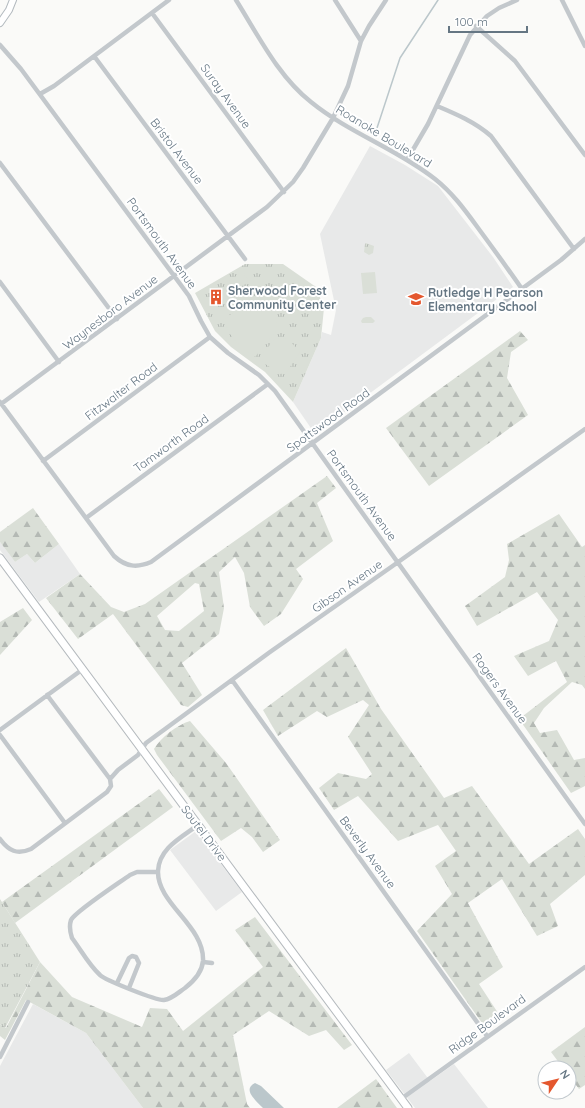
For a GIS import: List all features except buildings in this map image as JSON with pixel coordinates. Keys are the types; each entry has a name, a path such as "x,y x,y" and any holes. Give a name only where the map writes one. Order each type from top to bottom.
{"main road":[{"name":"Soutel Drive","path":"0,558 408,1108"}],"street":[{"path":"0,23 9,10 13,0"},
{"path":"40,94 169,0"},
{"name":"Roanoke Boulevard","path":"236,0 286,77 308,100 333,118 407,160 436,179 457,200 522,288"},
{"path":"335,0 361,42"},
{"name":"Waynesboro Avenue","path":"1,403 59,362 267,208 284,192 303,168 333,118 348,86 361,42 369,26 386,0"},
{"path":"407,160 437,106 462,48 476,26 493,12 517,0"},
{"path":"562,0 585,46"},
{"name":"Suray Avenue","path":"152,13 284,192"},
{"path":"476,26 515,61 585,155"},
{"name":"Portsmouth Avenue","path":"0,45 40,94 175,276 189,296 210,337 228,353 258,375 275,391 398,563"},
{"name":"Bristol Avenue","path":"94,56 245,259"},
{"path":"437,106 470,120 491,136 574,249"},
{"path":"0,163 117,319"},
{"name":"Spottswood Road","path":"1,403 114,556 130,566 144,565 151,562 561,260 585,239"},
{"path":"0,282 59,362"},
{"name":"Fitzwalter Road","path":"43,461 210,337"},
{"name":"Tamworth Road","path":"86,518 268,384"},
{"name":"Gibson Avenue","path":"0,839 10,850 24,852 31,849 107,792 110,786 110,780 118,770 138,756 146,743 270,652 398,563 585,429"},
{"name":"Rogers Avenue","path":"398,563 585,824"},
{"path":"0,730 83,669"},
{"name":"Beverly Avenue","path":"232,680 487,1036"},
{"path":"47,696 110,780"},
{"path":"0,735 65,823"},
{"path":"158,872 137,872 130,874 75,915 70,925 72,938 101,976 154,999 165,1000 180,992 200,973 203,962 203,954 197,937 164,891 159,880 159,865 164,852 169,846 198,825"},
{"path":"117,983 128,958 132,956 136,957 139,963 129,988"},
{"path":"203,962 212,963"},
{"name":"Ridge Boulevard","path":"401,1099 585,967"},
{"path":"0,1057 28,1002"}],"shaded area":[{"name":"Rutledge H Pearson Elementary School","path":"370,146 405,165 438,186 493,257 513,287 315,434 293,402 321,338 322,332 331,335 336,310 320,234"},
{"path":"0,542 15,562 27,554 35,563 59,544 80,574 39,602 0,550"},
{"path":"196,831 242,892 216,911 170,850"},
{"path":"33,1004 86,1033 143,1108 0,1108 0,1066"},
{"path":"409,1053 430,1081 454,1064 488,1108 415,1108 386,1070"},
{"path":"255,1083 261,1086 284,1108 263,1108 250,1092 251,1086"}],"green space":[{"path":"366,243 374,246 373,253 369,255 364,252"},
{"path":"245,264 283,264 316,287 324,308 321,338 293,402 265,372 231,347 215,331 195,293"},
{"path":"243,272 249,282 230,293 225,283"},
{"path":"375,272 377,293 363,294 361,273"},
{"path":"257,294 276,319 277,330 255,357 240,345 231,335 226,324 226,318"},
{"path":"371,317 375,321 373,323 362,323 361,321 363,318"},
{"path":"520,331 528,340 511,352 507,378 528,415 429,486 386,428"},
{"path":"287,338 300,352 286,373 280,374 258,359 275,339"},
{"path":"327,476 336,488 317,503 333,541 296,569 303,579 281,614 264,626 250,607 244,573 235,557 219,572 224,608 219,634 182,663 202,695 188,707 181,705 113,614 78,639 46,598 80,574 111,607 124,612 145,604","holes":["195,583 199,584 204,611 179,631 165,630 157,616"]},
{"path":"33,508 59,544 35,563 27,554 15,562 0,542 0,532"},
{"path":"559,514 582,547 585,545 585,689 582,685 572,682 544,708 534,723 540,733 557,730 574,760 585,758 585,786 571,793 519,719 567,682 556,661 528,676 514,656 549,641 558,620 537,592 477,626 465,606 505,577 509,560 507,544"},
{"path":"23,608 32,620 0,655 0,622"},
{"path":"346,648 381,709 444,798 472,786 529,864 578,829 585,839 585,875 550,904 558,926 537,936 502,879 468,903 503,967 479,984 502,1019 487,1030 417,931 452,894 435,866 456,851 438,825 398,841 358,796 334,810 319,788 338,773 366,779 372,774 348,737 369,705 363,700 327,717 317,711 278,736 263,710"},
{"path":"190,721 226,763 280,840 263,852 252,837 241,828 221,841 157,755 154,749 161,740 175,728"},
{"path":"159,789 173,807 15,923 2,902"},
{"path":"0,899 40,962 5,1028 0,1024"},
{"path":"255,917 352,1045 344,1050 326,1030 309,1036 269,1011 233,1035 247,1104 250,1108 143,1108 86,1033 26,1000 5,1040 0,1036 0,1024 6,1028 40,962 72,997 142,1027 150,1008 167,1009 183,1031 263,967 235,930"},
{"path":"585,1027 585,1085 579,1089 577,1086 577,1060 557,1060 551,1052"},
{"path":"376,1079 397,1108 337,1108"}],"waterway":[{"path":"376,131 400,58 438,0"}],"place":[{"name":"Sherwood Forest Community Center","path":"216,297"},
{"name":"Rutledge H Pearson Elementary School","path":"416,299"}]}
